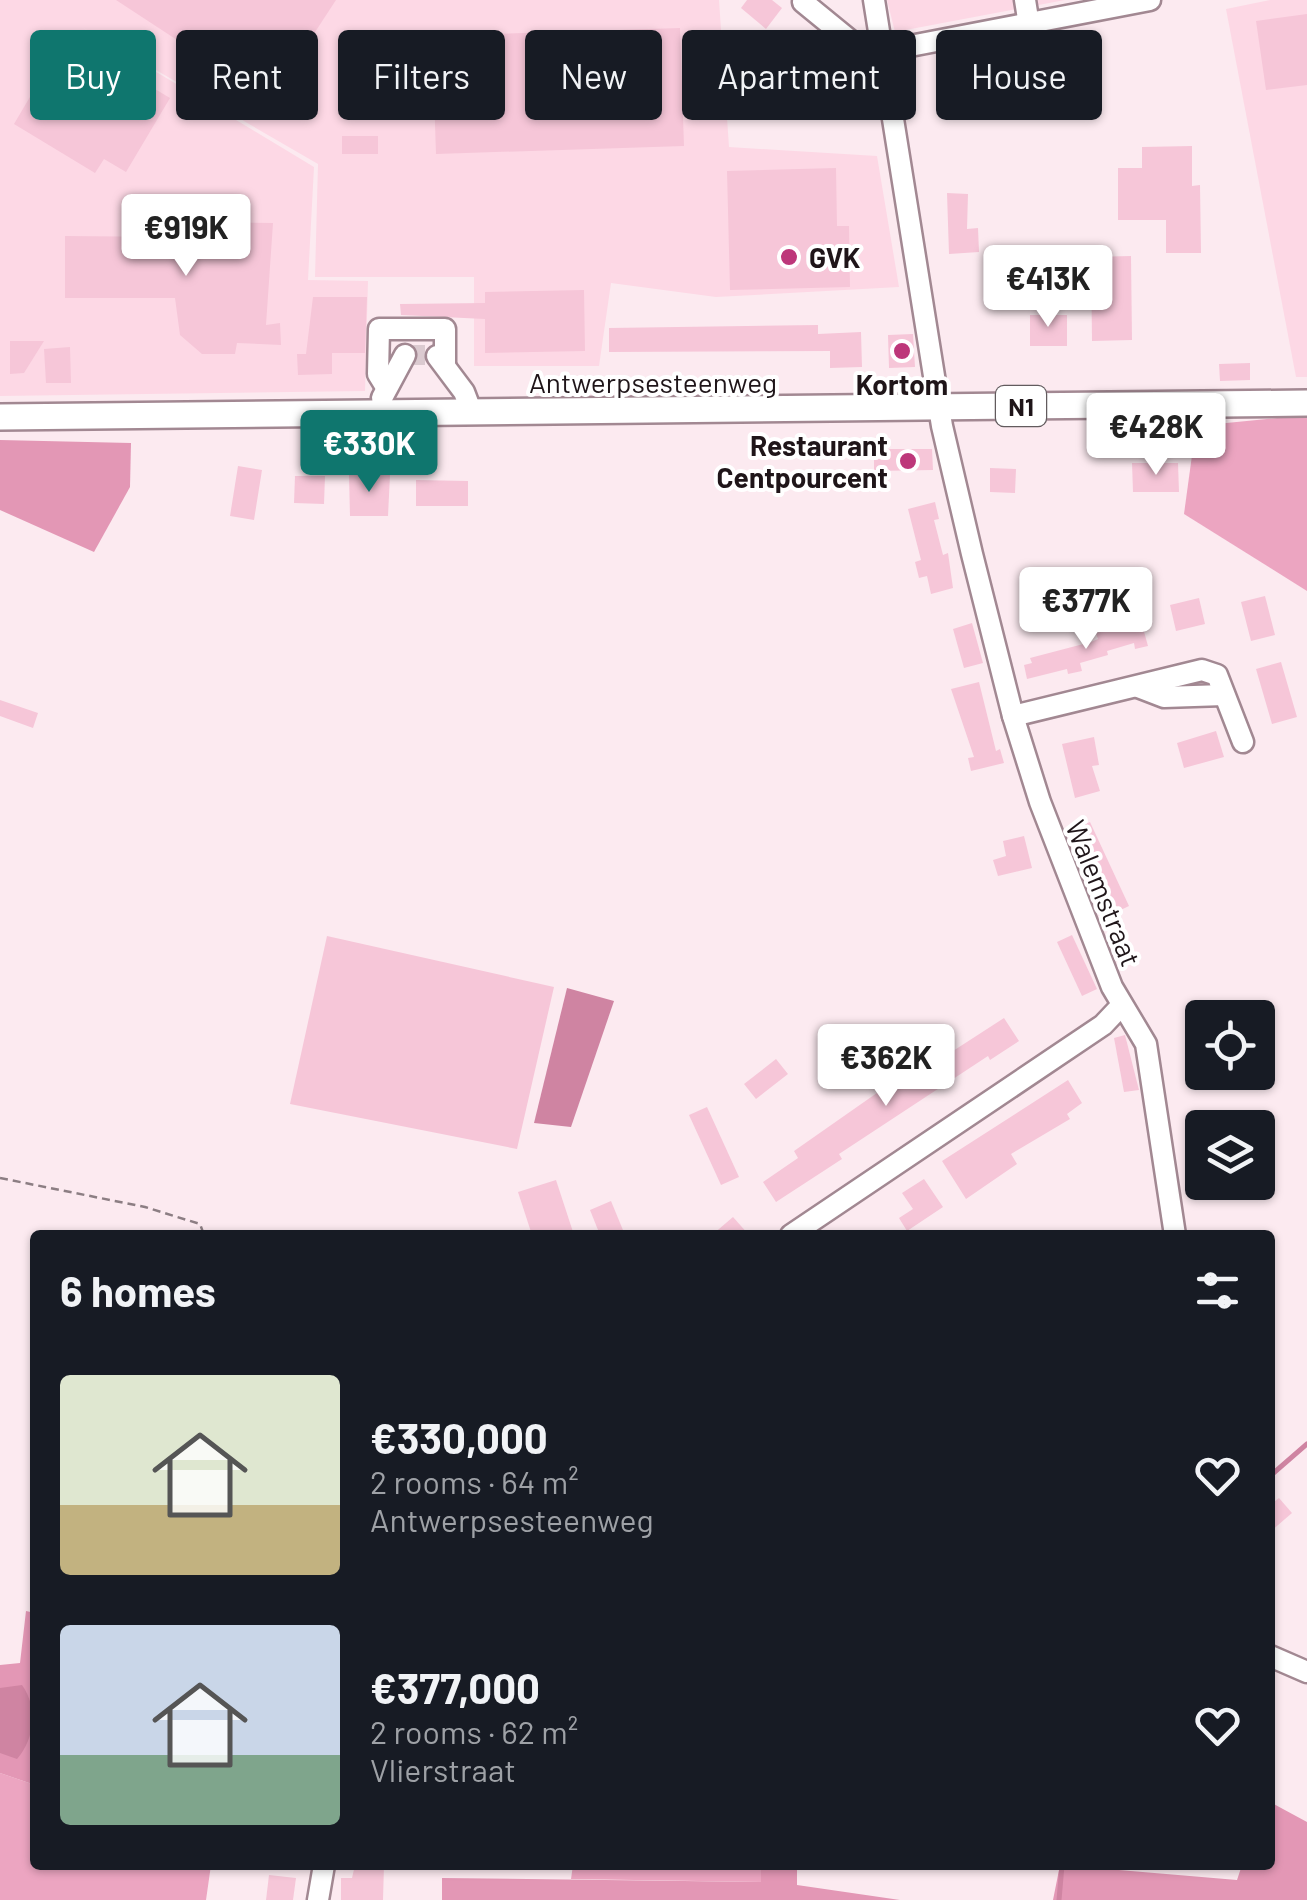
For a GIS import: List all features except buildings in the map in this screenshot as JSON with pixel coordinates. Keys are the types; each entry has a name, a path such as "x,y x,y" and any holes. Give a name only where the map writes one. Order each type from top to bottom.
{"main road":[{"name":"Antwerpsesteenweg","path":"0,418 1307,403"}],"street":[{"name":"Walemstraat","path":"874,0 880,30"},
{"path":"1024,0 1029,25"},
{"path":"916,45 1150,0"},
{"path":"803,2 836,30"},
{"name":"Walemstraat","path":"798,1230 1104,1025 1122,1005 1074,899 1013,716 939,408 895,120"},
{"path":"386,387 378,374 378,328 446,330 440,359 472,413"},
{"path":"376,414 405,355"},
{"path":"1013,716 1138,687 1164,697 1224,695 1243,742"},
{"path":"1122,1005 1146,1044 1174,1230"},
{"path":"1275,1658 1307,1672"},
{"path":"318,1900 323,1870"}],"path":[{"path":"0,1178 145,1207 200,1224 202,1230"}],"shaded area":[{"path":"0,0 719,0 721,30 682,30 682,120 727,120 729,147 877,156 899,287 716,297 611,283 599,366 474,366 474,277 315,277 318,164 242,120 318,120 318,30 176,30 176,82 156,70 156,30 87,30 80,26 87,30 30,30 30,120 156,120 156,72 176,84 176,120 236,120 314,167 308,280 368,281 365,391 0,396"},
{"path":"887,0 1065,0 906,30 894,30"},
{"path":"1270,0 1307,0 1307,377 1296,377 1226,9"},
{"path":"1307,415 1307,591 1184,514 1196,426"},
{"path":"0,440 131,443 130,487 94,552 0,510"},
{"path":"567,988 614,1001 571,1127 534,1123"},
{"path":"26,1611 30,1612 30,1783 0,1773 0,1665 20,1663"},
{"path":"22,1685 30,1703 30,1735 17,1759 0,1753 0,1688"},
{"path":"0,1773 30,1783 30,1870 210,1870 206,1900 0,1900"},
{"path":"1275,1805 1307,1822 1307,1900 1053,1900 1059,1870 1119,1870 1237,1880 1240,1870 1275,1870"},
{"path":"572,1870 761,1870 762,1882 571,1879"},
{"path":"761,1870 797,1870 797,1885 900,1900 442,1900 442,1878 761,1882"}],"waterway":[{"path":"1275,1472 1307,1444"},
{"path":"1059,1900 1062,1870"}],"tunnel":[{"path":"405,355 435,355"}],"place":[{"name":"GVK","path":"789,257"},
{"name":"Kortom","path":"902,351"},
{"name":"Restaurant Centpourcent","path":"908,461"}]}
